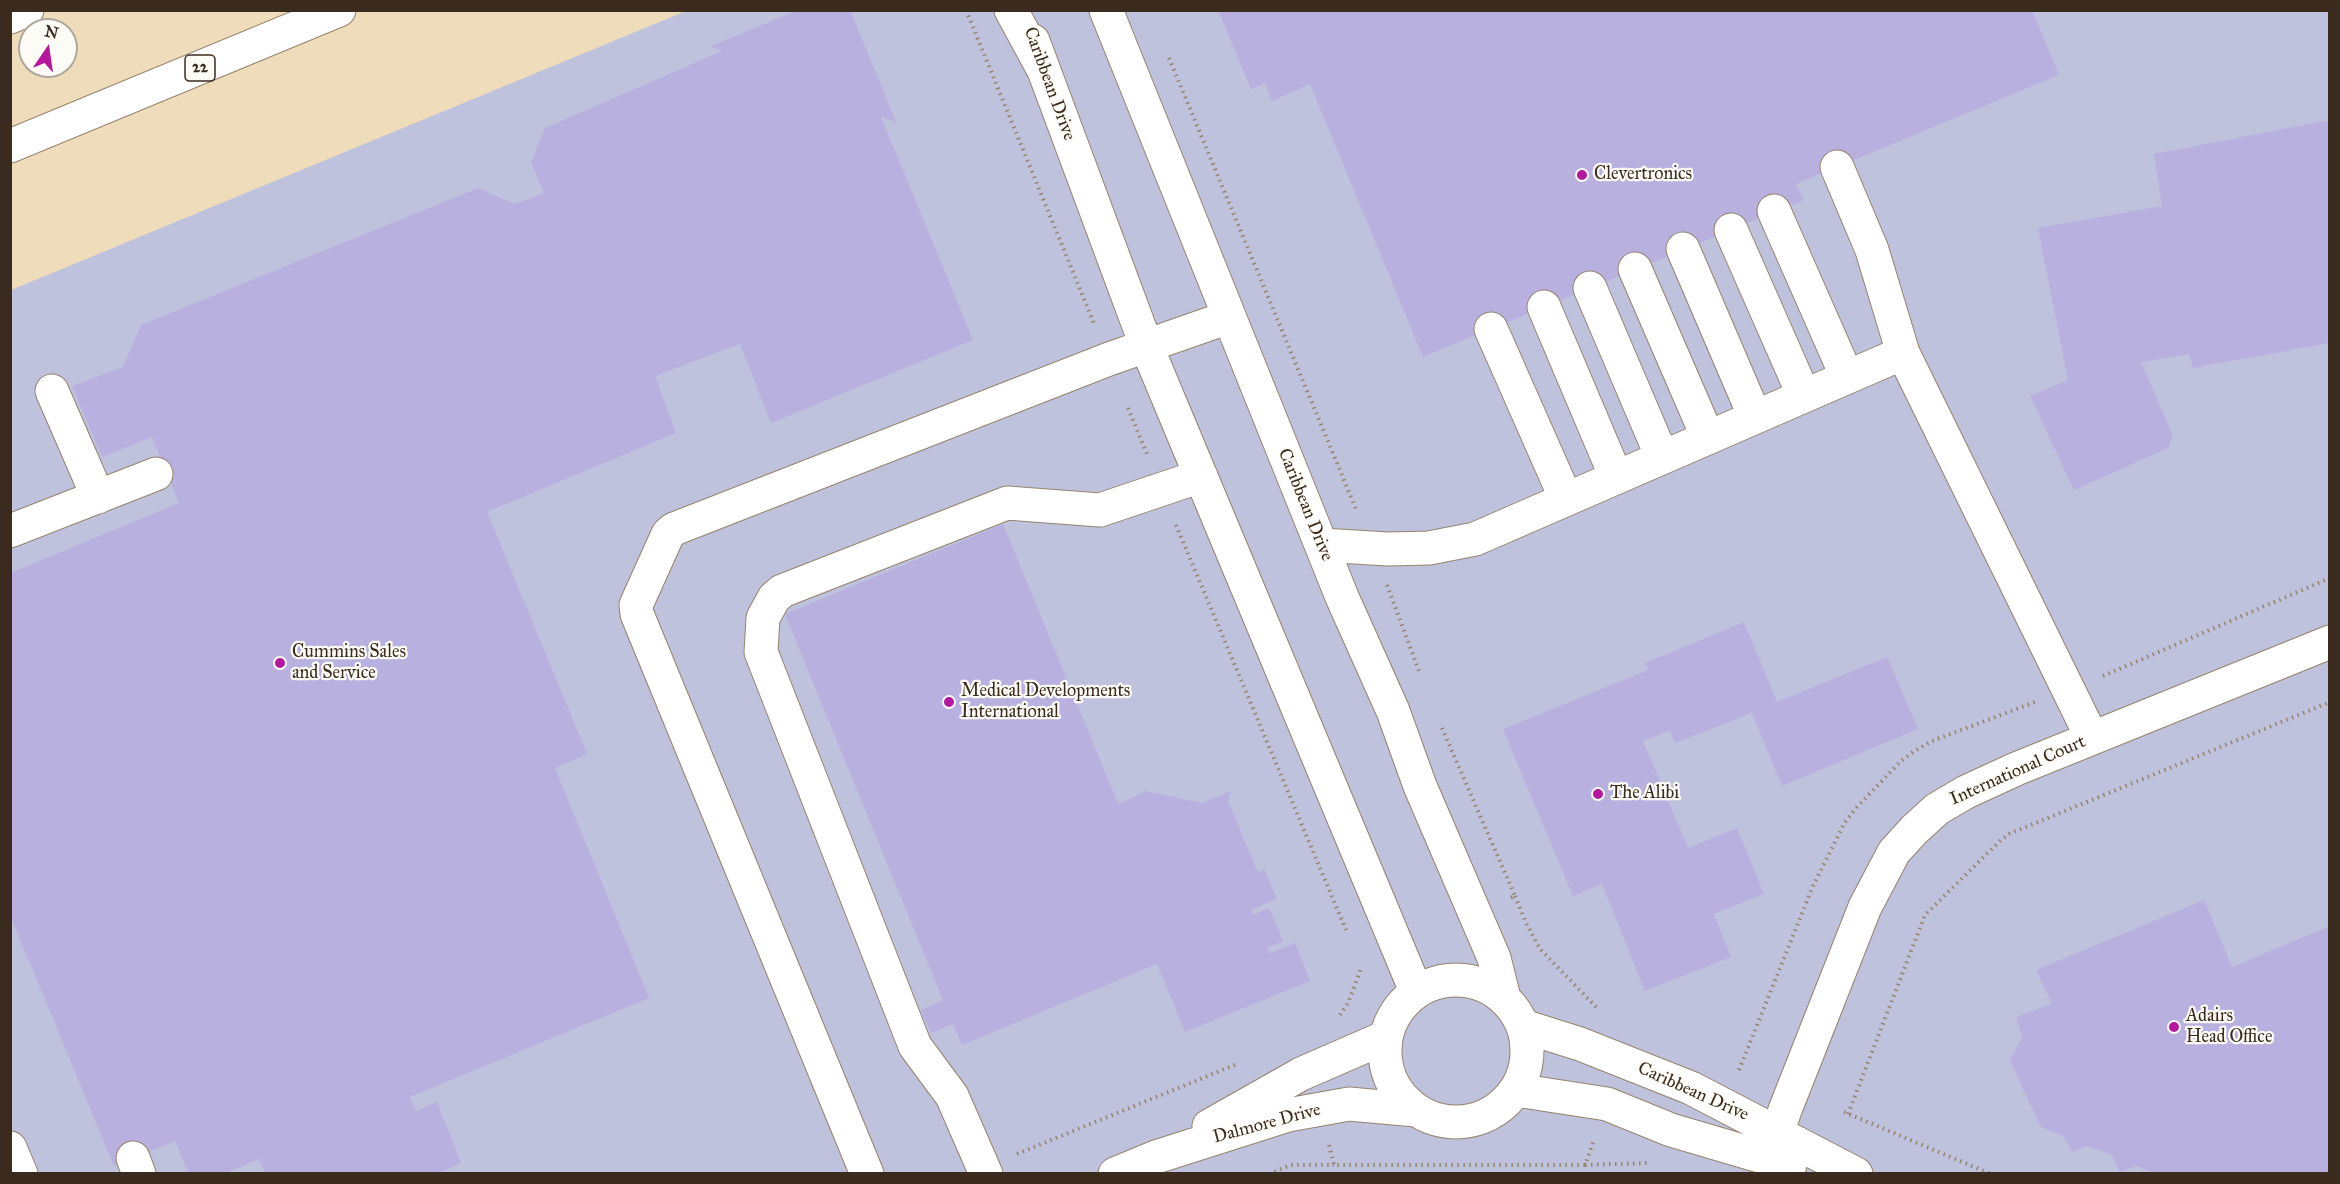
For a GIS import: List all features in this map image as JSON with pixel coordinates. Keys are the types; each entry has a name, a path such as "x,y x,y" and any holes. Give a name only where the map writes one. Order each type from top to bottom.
{"street":[{"path":"10,17 27,10"},
{"name":"22","path":"10,146 339,10"},
{"path":"1011,10 1043,69"},
{"name":"Caribbean Drive","path":"1022,10 1146,345 1416,991"},
{"name":"Caribbean Drive","path":"1107,10 1321,545 1393,711 1420,786 1494,958 1504,998"},
{"path":"1837,167 1872,250 1903,353 2092,738"},
{"path":"1774,211 1847,377"},
{"path":"1731,230 1804,396"},
{"path":"1683,249 1755,417"},
{"path":"1635,269 1708,438"},
{"path":"1590,288 1662,457"},
{"path":"1544,307 1616,477"},
{"path":"867,1173 637,614 636,605 668,534 674,529 1146,345 1229,317"},
{"path":"1491,329 1566,499"},
{"path":"1321,545 1429,548 1474,539 1903,353"},
{"path":"52,391 98,497"},
{"path":"10,531 156,474"},
{"path":"985,1170 952,1096 915,1046 761,652 761,629 768,607 782,591 1006,503 1100,510 1201,476"},
{"name":"International Court","path":"1773,1145 1865,907 1894,852 1936,809 2016,769 2330,642"},
{"path":"1465,980 1486,986 1504,998 1515,1011 1523,1026 1528,1047 1525,1070 1516,1089 1501,1106 1481,1117 1460,1122 1437,1119 1416,1110 1401,1096 1390,1078 1385,1058 1386,1037 1393,1017 1416,991 1443,981 1465,980"},
{"name":"Caribbean Drive","path":"1523,1026 1580,1044 1691,1088 1817,1173"},
{"name":"Dalmore Drive","path":"1156,1157 1301,1074 1386,1037"},
{"name":"Caribbean Drive","path":"1516,1089 1607,1104 1671,1130 1773,1145 1856,1173"},
{"name":"Dalmore Drive","path":"1115,1173 1156,1157 1288,1115 1316,1109 1349,1104 1416,1110"},
{"path":"10,1148 21,1173"}],"path":[{"path":"1167,54 1372,548 1420,674"},
{"path":"1990,1173 1846,1113 1925,915 2009,834 2330,702"},
{"path":"1437,717 1526,924 1540,949 1572,985 1601,1012"},
{"path":"1506,899 1515,896"},
{"path":"1335,1022 1348,1002 1362,966"},
{"path":"985,1170 1245,1061"},
{"path":"1585,1165 1597,1131"},
{"path":"1327,1138 1334,1165"},
{"path":"1269,1173 1291,1165 1657,1163"}],"shaded area":[{"path":"686,11 2329,11 2329,1173 11,1174 11,290"}],"building":[{"name":"Cummins Sales and Service","path":"798,10 850,10 896,122 881,117 973,340 771,423 740,344 655,376 676,433 487,512 587,754 555,768 649,998 410,1097 416,1111 437,1102 461,1163 436,1174 265,1174 259,1159 223,1174 189,1174 175,1141 114,1166 10,915 10,573 179,503 152,437 102,457 72,386 123,367 141,325 478,188 515,204 544,193 531,162 545,128 722,51 711,46"},
{"name":"Clevertronics","path":"1218,10 2032,10 2059,75 1796,184 1804,200 1423,357 1310,84 1272,101 1265,83 1251,89"},
{"path":"2330,120 2330,343 2193,368 2189,354 2141,362 2173,436 2168,448 2074,490 2030,396 2068,380 2038,228 2162,206 2154,154"},
{"name":"Medical Developments International","path":"1003,524 1118,804 1146,791 1202,803 1231,791 1228,801 1258,873 1264,869 1277,899 1251,910 1253,915 1269,908 1283,941 1267,948 1270,953 1295,943 1310,981 1185,1032 1157,964 962,1045 953,1024 931,1033 921,1010 943,1000 785,614"},
{"path":"1744,622 1777,702 1887,657 1918,729 1782,786 1752,713 1675,743 1670,731 1643,741 1688,848 1737,828 1764,894 1714,914 1731,957 1645,991 1602,884 1573,896 1503,729 1648,670 1645,663"},
{"name":"Adairs Head Office","path":"2204,900 2232,967 2330,926 2330,1174 2156,1174 2137,1166 2119,1172 2112,1155 2087,1146 2072,1152 2063,1136 2041,1127 2010,1061 2022,1037 2016,1017 2052,1004 2036,970"}],"place":[{"name":"Clevertronics","path":"1582,175"},
{"name":"Cummins Sales and Service","path":"280,663"},
{"name":"Medical Developments International","path":"949,702"},
{"name":"The Alibi","path":"1598,794"},
{"name":"Adairs Head Office","path":"2174,1027"}]}
